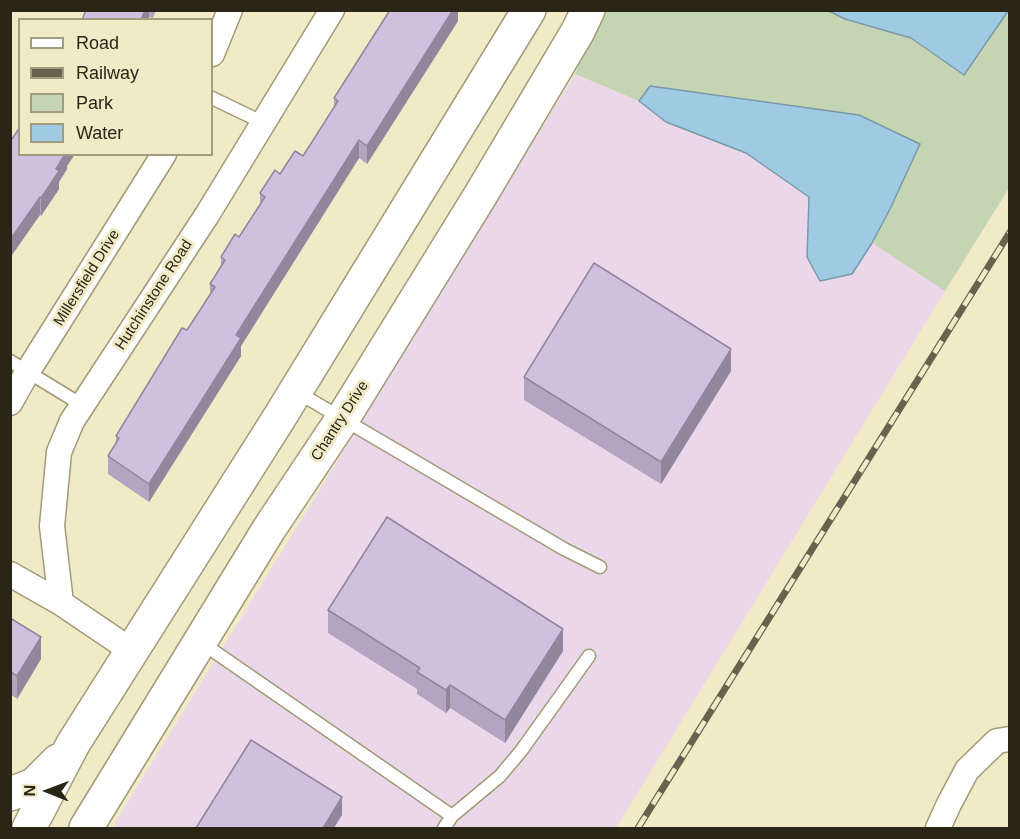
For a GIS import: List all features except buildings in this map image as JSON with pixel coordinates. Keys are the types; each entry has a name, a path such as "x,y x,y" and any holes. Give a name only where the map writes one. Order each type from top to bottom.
{"street":[{"path":"213,52 230,10"},
{"name":"Hutchinstone Road","path":"61,603 52,526 59,452 72,421 201,225 332,10"},
{"path":"29,828 74,744 296,392 529,10"},
{"name":"Chantry Drive","path":"87,828 269,529 343,418 486,186 578,31 588,10"},
{"name":"Millersfield Drive","path":"10,403 19,366 163,156"},
{"path":"10,574 61,603 132,651"},
{"path":"938,828 968,770 997,741 1010,739"},
{"path":"10,794 34,785 74,744"}],"lane":[{"path":"213,98 264,123"},
{"path":"19,366 82,405"},
{"path":"296,392 564,549 600,567"},
{"path":"201,643 452,816"},
{"path":"444,828 452,816 500,776 521,751 589,656"}],"shaded area":[{"path":"575,74 639,101 666,122 746,153 809,197 807,257 852,274 872,243 945,291 616,828 115,828 115,823"}],"green space":[{"path":"604,11 829,11 845,19 911,38 964,75 1009,11 1009,188 945,291 872,243 919,144 859,115 650,86 639,101 575,74"}],"water":[{"path":"829,11 1008,11 964,75 911,38 845,19"},
{"path":"650,86 859,115 920,144 890,209 852,274 820,281 807,257 809,197 746,153 666,122 639,101"}],"railway":[{"path":"638,828 1010,232"}]}
